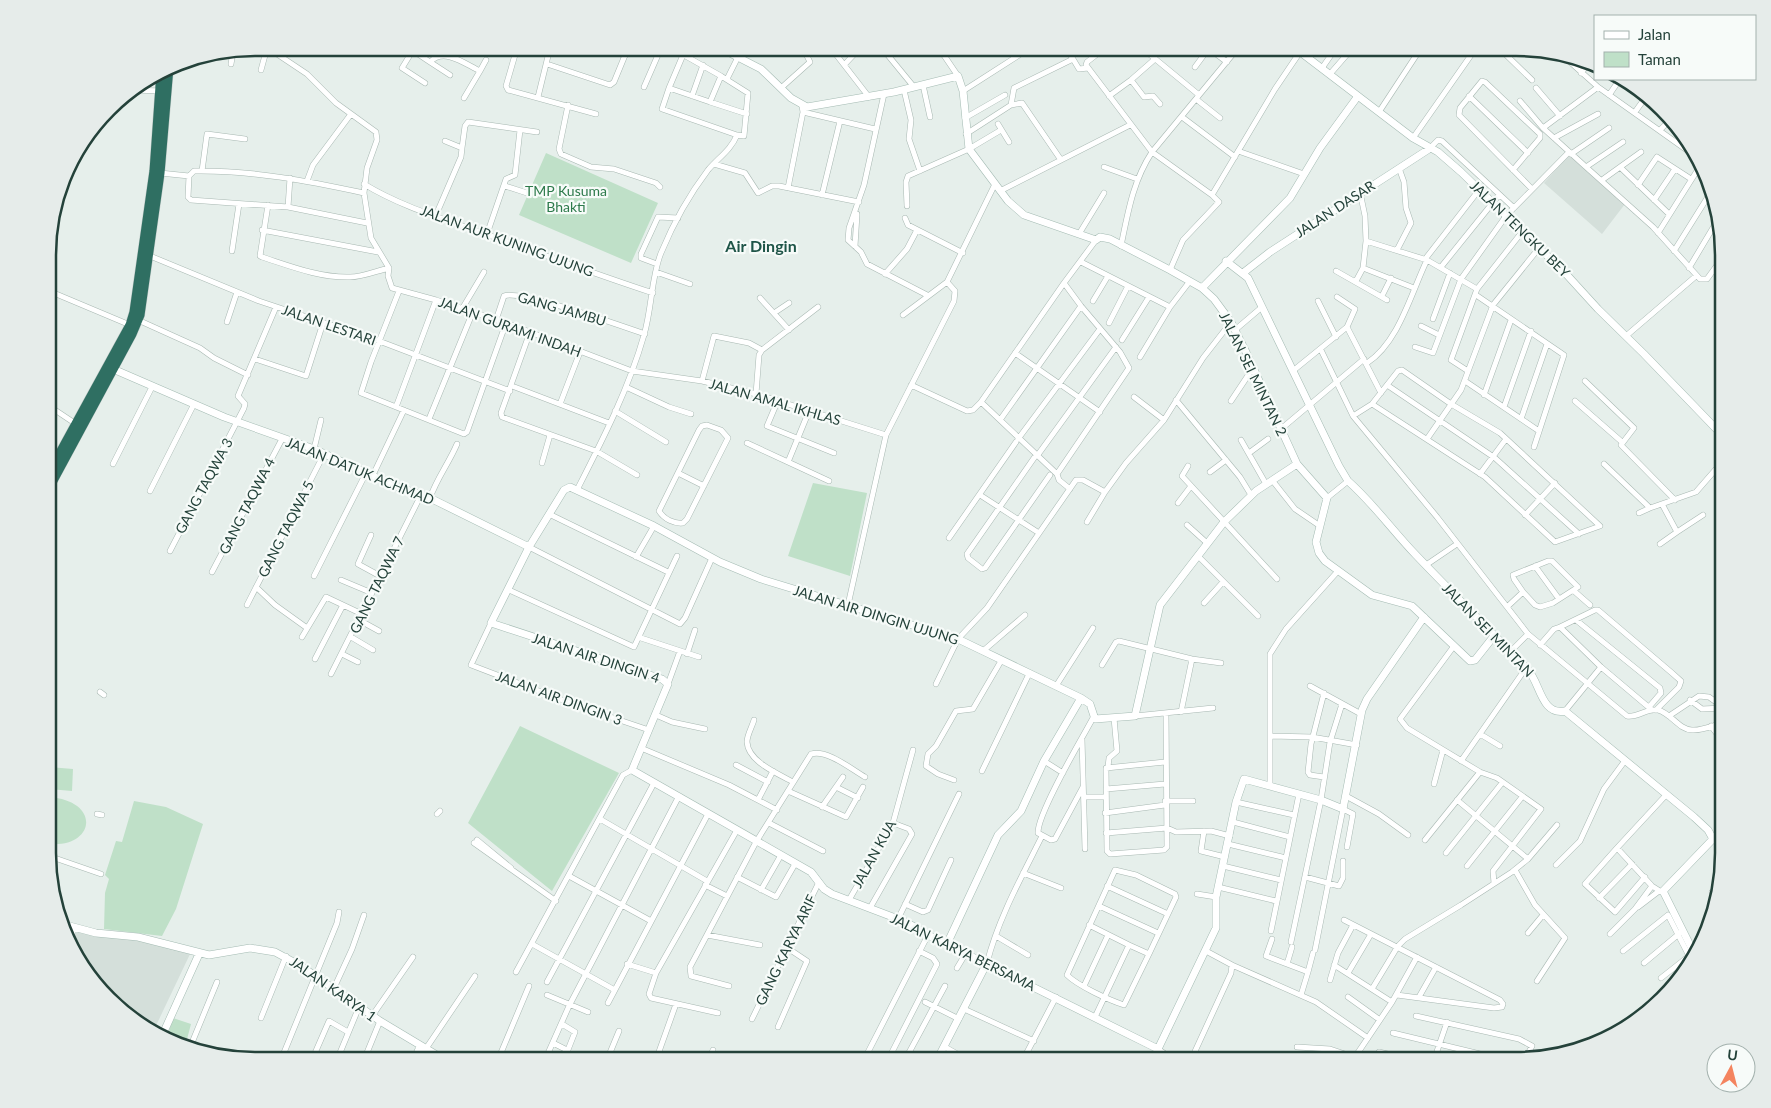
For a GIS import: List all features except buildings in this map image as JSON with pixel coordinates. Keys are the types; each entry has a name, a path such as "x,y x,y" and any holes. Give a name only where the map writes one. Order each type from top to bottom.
{"highway":[{"path":"56,474 134,323 168,77"},
{"path":"56,462 113,369 134,323 150,256 160,173 161,80"}],"street":[{"path":"261,70 265,56"},
{"path":"268,205 262,230 260,257 299,269 351,277 388,268 383,256 378,252 370,238 364,193 364,184 377,140 376,132 350,114 307,74 280,56"},
{"path":"408,56 402,68 425,83"},
{"path":"421,56 450,75"},
{"path":"430,62 438,57 446,56 480,71"},
{"path":"514,56 506,88 596,114"},
{"path":"538,97 548,56"},
{"path":"547,64 609,85 614,82 625,56"},
{"path":"644,87 658,56"},
{"path":"682,56 662,106 663,109 744,136 748,93 686,56"},
{"path":"781,88 810,62 807,56"},
{"path":"838,56 869,96"},
{"path":"845,64 852,56"},
{"path":"889,56 914,87"},
{"path":"802,109 904,90 958,76 946,56"},
{"path":"963,91 1018,56"},
{"path":"1070,56 1079,68 1088,68"},
{"path":"1095,56 1087,62 1088,68 1130,126 1152,152 1218,199 1218,204 1183,240 1170,270"},
{"path":"1151,56 1220,118"},
{"path":"1195,67 1203,56"},
{"path":"1219,56 1227,62"},
{"path":"1121,246 1136,179 1152,152 1232,56"},
{"path":"1212,195 1293,56"},
{"name":"JALAN TENGKU BEY","path":"1305,56 1413,138 1443,157 1539,248 1715,428"},
{"path":"1322,68 1330,56"},
{"path":"1330,74 1346,56"},
{"path":"1379,112 1416,56"},
{"path":"1413,138 1470,56"},
{"path":"1507,56 1532,80"},
{"path":"727,80 738,57 760,69 802,109 840,121 876,129"},
{"path":"231,64 232,58"},
{"path":"1011,105 1014,88 1072,59"},
{"path":"1109,96 1155,59"},
{"path":"464,98 486,60"},
{"path":"692,96 702,65"},
{"path":"1572,65 1598,87 1682,146"},
{"path":"1581,73 1585,69"},
{"path":"710,102 721,76"},
{"name":"JALAN SEI MINTAN 2","path":"958,76 963,91 969,149 1014,208 1024,215 1096,240 1105,238 1190,281 1202,288 1214,299 1231,322 1297,464 1327,498"},
{"path":"1131,80 1144,97 1153,96 1160,104"},
{"path":"1513,170 1540,138 1539,132 1485,82 1480,82 1458,111 1458,115 1513,170 1532,189"},
{"path":"1609,94 1616,84"},
{"path":"924,85 930,117"},
{"path":"1543,128 1598,87"},
{"path":"669,88 746,114"},
{"path":"1536,88 1560,116"},
{"path":"144,90 161,91"},
{"path":"904,90 911,120 909,139 920,171"},
{"path":"884,94 859,202 847,235 848,240 855,246 865,262 927,295"},
{"path":"965,118 1005,95"},
{"path":"1202,288 1226,261 1285,204 1358,96"},
{"path":"1469,96 1528,152"},
{"path":"1520,101 1543,128 1658,233 1696,276 1702,280 1707,279 1715,268"},
{"path":"1635,112 1642,102"},
{"path":"966,134 1011,105 1022,103 1061,160"},
{"path":"568,105 559,149 561,154 591,168 614,169 656,183 660,187"},
{"path":"788,188 802,109"},
{"path":"307,181 313,164 350,114"},
{"path":"1554,138 1598,114"},
{"path":"1182,117 1235,157"},
{"path":"822,195 840,121"},
{"path":"436,215 445,190 457,169 462,148 464,126 468,122 536,132"},
{"path":"1660,130 1665,125"},
{"path":"1000,191 1130,126"},
{"path":"907,206 906,178 969,149 999,127 1009,142"},
{"path":"1415,347 1433,353 1461,279 1506,216 1570,153 1608,128"},
{"path":"487,234 507,178 515,175 520,130"},
{"path":"202,171 207,134 245,139"},
{"path":"491,623 529,547 565,488 578,488 610,423 632,371 645,334 657,264 678,218 714,164 732,146 737,135"},
{"path":"1430,148 1438,140 1442,140 1514,208"},
{"path":"445,141 462,148"},
{"path":"1586,167 1623,142"},
{"name":"JALAN DASAR","path":"1243,273 1270,252 1430,148"},
{"path":"1238,151 1304,174"},
{"path":"1602,180 1642,152"},
{"path":"1638,184 1657,157 1691,179"},
{"path":"714,164 745,173 758,193 772,186 859,202"},
{"path":"1104,167 1136,179"},
{"path":"1620,167 1669,214"},
{"path":"1397,250 1411,223 1406,208 1405,188 1399,168"},
{"path":"1654,200 1675,168"},
{"path":"364,193 290,178 202,171 193,171 189,176 189,199 288,207 367,224"},
{"path":"1658,233 1696,171"},
{"path":"160,173 189,176"},
{"path":"288,207 290,178"},
{"name":"JALAN AUR KUNING UJUNG","path":"364,184 378,192 524,250 653,293"},
{"path":"903,315 927,295 947,282 963,253 995,184"},
{"path":"505,186 527,193"},
{"path":"1281,429 1310,406 1337,380 1386,346 1427,260 1426,258 1479,190"},
{"path":"1356,281 1363,268 1366,241 1365,216 1360,192"},
{"path":"1080,234 1104,193"},
{"path":"1441,267 1499,195"},
{"path":"1674,251 1706,199"},
{"path":"232,251 239,204"},
{"path":"657,264 641,258 641,254 658,216 678,218"},
{"path":"905,218 908,225 963,253"},
{"path":"1689,268 1713,228"},
{"path":"262,230 378,252"},
{"path":"885,274 907,249 917,230"},
{"path":"1468,371 1451,360 1477,292 1522,232"},
{"path":"911,385 967,411 973,410 981,402 1096,240"},
{"path":"1366,241 1427,260 1450,272 1511,320 1531,331 1547,344 1564,354 1534,447"},
{"path":"1427,439 1464,381 1493,305 1539,248"},
{"name":"JALAN LESTARI","path":"150,256 276,307 379,342 485,382 560,404 610,423"},
{"name":"JALAN SEI MINTAN","path":"1226,261 1248,278 1348,480 1426,565 1535,677 1543,701 1555,712 1565,711 1708,830 1713,839"},
{"path":"1081,262 1170,308"},
{"name":"JALAN GURAMI INDAH","path":"388,268 390,284 392,288 399,291 436,300 472,314 506,323 632,371"},
{"path":"1363,268 1414,288"},
{"path":"1336,270 1385,298 1391,278"},
{"path":"462,310 484,272"},
{"path":"656,272 690,284"},
{"path":"1433,319 1450,272"},
{"path":"1093,301 1108,276"},
{"path":"1626,336 1696,276"},
{"path":"1140,357 1170,308 1190,281"},
{"path":"848,605 886,435 954,301 955,291 947,282"},
{"path":"1057,474 1129,368 1128,363 1116,347 1080,306 1064,283"},
{"path":"1109,323 1128,286"},
{"path":"399,291 361,393 466,434 506,323"},
{"path":"228,322 237,292"},
{"name":"GANG JAMBU","path":"496,320 504,296 508,294 529,298 645,334"},
{"path":"56,295 200,348 214,358 248,376"},
{"path":"1122,340 1149,297"},
{"path":"1294,370 1347,327 1355,309 1337,297"},
{"path":"760,298 789,330"},
{"path":"396,407 436,300"},
{"path":"1318,301 1336,337"},
{"path":"774,312 789,303"},
{"path":"1000,420 1039,368 1080,306"},
{"path":"238,422 245,405 238,396 276,307"},
{"path":"1235,330 1262,307"},
{"path":"756,394 759,355 762,350 818,308"},
{"path":"429,419 472,314"},
{"path":"1484,395 1511,320"},
{"path":"1087,522 1105,492 1126,463 1164,420 1203,358 1231,322"},
{"path":"255,360 306,376 322,323"},
{"path":"1421,326 1440,335"},
{"path":"1347,327 1381,393"},
{"path":"949,538 1017,440 1100,329"},
{"path":"1504,407 1531,331"},
{"path":"530,332 501,414 504,419 596,451 637,475"},
{"path":"702,381 714,336 749,343 762,350"},
{"path":"1521,419 1547,344"},
{"path":"1050,475 985,568 982,569 968,558 967,554 999,507 1116,347"},
{"path":"1321,350 1353,416 1528,634 1540,645 1627,716 1652,709 1679,687 1680,680 1598,610 1554,629 1540,645"},
{"path":"560,404 580,352"},
{"path":"1015,353 1100,412"},
{"path":"1231,401 1253,368"},
{"name":"JALAN DATUK ACHMAD","path":"113,369 238,422 314,449 369,474 430,498 529,547"},
{"path":"1353,416 1372,404 1398,371 1402,370 1506,439 1600,524 1598,527 1555,542 1480,474 1372,404"},
{"name":"JALAN AMAL IKHLAS","path":"632,371 702,381 756,394 886,435"},
{"path":"1464,381 1539,431"},
{"path":"1585,381 1634,428 1622,442"},
{"path":"1387,385 1493,457 1579,534"},
{"path":"113,464 152,387"},
{"path":"626,387 669,408 691,414"},
{"path":"1134,397 1164,420"},
{"path":"778,400 767,426 834,453"},
{"path":"1176,400 1226,460 1251,495"},
{"path":"1575,401 1622,442 1621,445 1675,500"},
{"path":"981,402 1017,440 1057,474 1059,480 1070,489"},
{"path":"150,491 194,404"},
{"path":"56,410 80,425"},
{"path":"314,576 404,410"},
{"path":"615,411 666,442"},
{"path":"788,462 809,411"},
{"path":"314,449 321,420"},
{"name":"GANG TAQWA 3","path":"170,551 238,422"},
{"path":"702,426 716,427 728,438 687,519 683,523 672,522 660,511 678,473 702,426"},
{"path":"542,462 550,435"},
{"name":"GANG TAQWA 4","path":"212,572 282,439"},
{"path":"1248,453 1268,439"},
{"path":"1480,474 1506,439"},
{"path":"1241,440 1269,482 1295,509 1320,526"},
{"path":"747,443 829,481"},
{"path":"430,498 441,470 450,460 457,444"},
{"name":"GANG TAQWA 5","path":"247,605 324,454"},
{"path":"1210,472 1226,460"},
{"path":"1135,716 1149,647 1160,605 1224,522 1251,495 1297,464"},
{"path":"1604,464 1650,508"},
{"path":"1188,466 1182,476 1277,579"},
{"path":"1639,513 1696,492 1715,471"},
{"path":"678,473 704,486"},
{"path":"936,684 958,639 987,608 1070,489 1080,479 1105,492"},
{"path":"1348,480 1327,498 1316,542 1319,553 1338,571 1372,595 1381,599 1405,602 1424,617 1466,659 1474,660 1494,636"},
{"path":"1525,515 1555,483"},
{"path":"1178,503 1191,486"},
{"name":"JALAN AIR DINGIN UJUNG","path":"578,488 654,526 712,558 775,585 958,639 1082,698"},
{"name":"GANG TAQWA 7","path":"331,674 351,638 421,495"},
{"path":"980,495 1039,533"},
{"path":"1662,504 1677,532"},
{"path":"549,514 668,572"},
{"path":"1660,544 1703,515"},
{"path":"666,533 672,522"},
{"path":"1187,525 1207,543"},
{"path":"636,557 654,526"},
{"path":"371,535 358,564 380,576"},
{"path":"1426,565 1457,544"},
{"path":"529,547 680,624 685,618 712,558"},
{"path":"509,590 633,647 677,556"},
{"path":"1198,556 1258,616"},
{"path":"1552,561 1578,586 1574,591 1538,607 1523,592 1513,576 1534,566 1552,561"},
{"path":"1534,566 1559,599"},
{"path":"1270,786 1269,660 1272,649 1286,629 1338,571"},
{"path":"341,580 372,593"},
{"path":"1204,604 1223,582"},
{"path":"256,587 275,605 307,628"},
{"path":"1574,591 1590,605"},
{"path":"1507,607 1523,592"},
{"path":"302,637 325,597 362,614"},
{"path":"315,659 343,605"},
{"path":"983,651 1025,615"},
{"path":"1301,995 1314,951 1357,745 1361,714 1367,700 1424,617"},
{"path":"359,620 380,631"},
{"path":"1576,620 1660,688 1661,693 1652,709"},
{"name":"JALAN AIR DINGIN 3","path":"491,623 471,664 578,706 649,730"},
{"name":"JALAN AIR DINGIN 4","path":"491,623 662,679 668,684 632,770"},
{"path":"1560,627 1601,667 1652,709 1669,716 1690,730 1715,725"},
{"path":"1056,686 1093,628"},
{"path":"687,654 696,630"},
{"path":"1511,651 1528,634"},
{"path":"351,638 373,650"},
{"path":"641,638 698,657"},
{"path":"1102,665 1116,642 1149,647 1192,659 1221,663"},
{"path":"1454,646 1400,719 1407,728 1480,772 1502,782 1541,810 1493,871 1494,884"},
{"path":"668,684 680,651"},
{"path":"342,654 358,662"},
{"path":"1181,712 1192,659"},
{"path":"954,780 938,774 926,764 928,754 936,746 954,713 973,709 1001,661"},
{"path":"1565,711 1601,667"},
{"path":"1461,761 1526,668"},
{"path":"982,771 1029,674"},
{"path":"1310,686 1361,714"},
{"path":"1324,693 1312,737 1308,774 1324,777"},
{"path":"1669,716 1690,700 1703,695 1715,702"},
{"path":"947,944 998,836 1021,811 1044,761 1082,698 1090,704 1094,718 1063,773 1038,828 1038,833 1051,840 1055,839 1083,786"},
{"path":"1690,700 1702,709 1715,708"},
{"path":"1287,964 1321,800 1330,742 1342,704"},
{"path":"1094,718 1098,720 1213,708"},
{"path":"1114,718 1117,751 1109,758 1108,767 1105,770 1107,851 1110,854 1146,852 1166,849 1166,713"},
{"path":"656,715 672,722 705,728"},
{"path":"754,720 748,737 748,746 758,761 793,782"},
{"path":"1710,726 1715,732"},
{"path":"1480,734 1500,746"},
{"path":"1271,736 1312,737 1330,742 1357,745"},
{"path":"1082,739 1085,849"},
{"path":"641,748 777,810"},
{"name":"JALAN KUA","path":"848,900 893,823 913,750"},
{"path":"1434,784 1443,750"},
{"path":"729,986 692,976 690,973 707,935 756,842 810,754 816,753 865,777"},
{"path":"1044,761 1063,773"},
{"path":"1108,767 1165,762"},
{"path":"1556,865 1580,841 1604,789 1624,762"},
{"path":"736,765 768,782"},
{"path":"516,972 623,775 632,770"},
{"name":"JALAN KARYA BERSAMA","path":"632,770 811,872 824,889 832,894 898,919 1162,1052"},
{"path":"758,800 774,771"},
{"path":"1425,840 1480,772"},
{"path":"822,807 838,788 843,777"},
{"path":"1158,1049 1216,928 1218,887 1236,802 1244,780 1321,800 1354,814 1347,847"},
{"path":"1446,853 1502,782"},
{"path":"547,982 654,783"},
{"path":"1106,789 1165,784"},
{"path":"788,791 846,817 858,798 862,787"},
{"path":"838,788 858,798"},
{"path":"898,919 959,794"},
{"path":"1271,931 1299,794"},
{"path":"1624,920 1585,884 1666,795"},
{"path":"549,1052 569,1006 679,796"},
{"path":"1346,796 1374,811 1408,835"},
{"path":"1084,797 1106,797"},
{"path":"1467,866 1522,797"},
{"path":"1457,800 1528,859"},
{"path":"1106,812 1165,803 1193,801"},
{"path":"1236,802 1294,816"},
{"path":"608,1003 613,989 708,814"},
{"path":"600,819 727,896"},
{"path":"1233,822 1290,837"},
{"path":"769,823 823,850"},
{"path":"870,908 912,834 910,830 893,823"},
{"path":"1372,988 1398,946 1405,939 1515,870 1528,859 1557,825"},
{"path":"1106,833 1166,828 1182,832 1204,831 1230,836"},
{"path":"718,1014 649,996 656,973 737,830"},
{"path":"1204,831 1201,851 1225,856"},
{"path":"942,1052 987,963 996,936 1042,836"},
{"path":"1635,909 1661,892 1713,839"},
{"path":"475,842 504,866 511,868 556,901"},
{"path":"1228,844 1286,858"},
{"path":"1617,848 1652,886 1661,892 1688,953"},
{"path":"761,890 781,855"},
{"path":"56,859 101,874"},
{"path":"905,904 923,912 928,910 951,860"},
{"path":"1305,877 1339,886 1341,884 1343,861"},
{"path":"737,877 775,897 778,896 796,864"},
{"path":"1599,898 1632,864"},
{"path":"1223,866 1281,880"},
{"path":"1118,869 1175,894 1176,897 1125,1005 1105,997 1067,975 1099,906 1113,872 1118,869"},
{"path":"1515,870 1531,899 1565,938 1538,981"},
{"path":"1024,873 1061,888"},
{"path":"569,876 596,893 623,905 651,922"},
{"path":"1615,912 1645,877"},
{"name":"GANG KARYA ARIF","path":"752,1019 819,881"},
{"path":"1107,886 1168,914"},
{"path":"1610,934 1635,909 1652,886"},
{"path":"1218,887 1276,901"},
{"path":"1197,894 1216,898"},
{"path":"1099,906 1158,934"},
{"path":"284,1052 316,976 339,912"},
{"path":"334,988 352,949 364,915"},
{"path":"1528,932 1543,915"},
{"path":"1623,952 1667,915 1690,948"},
{"path":"1344,920 1398,946 1500,1000 1502,1007 1494,1008 1397,994"},
{"path":"1330,980 1334,965 1352,925"},
{"name":"JALAN KARYA 1","path":"70,926 138,936 199,954 216,955 250,948 286,956 372,1016 430,1052"},
{"path":"1089,926 1148,954"},
{"path":"1644,964 1680,933"},
{"path":"1348,973 1371,934"},
{"path":"707,935 760,945"},
{"path":"868,1052 928,935"},
{"path":"1084,986 1108,935"},
{"path":"996,936 1028,955"},
{"path":"1272,939 1266,956 1308,972"},
{"path":"532,944 613,989"},
{"path":"1095,1017 1130,945"},
{"path":"778,1027 807,961 786,947"},
{"path":"1206,951 1232,966 1316,1002 1368,1038"},
{"path":"892,1052 937,964 933,958 919,952"},
{"path":"957,968 966,953"},
{"path":"165,1030 199,954"},
{"path":"261,1018 286,956"},
{"path":"372,1016 413,957"},
{"path":"1358,1052 1392,1002 1397,994 1397,989 1418,957"},
{"path":"1661,978 1682,962"},
{"path":"627,964 656,973"},
{"path":"1334,965 1392,1002"},
{"path":"1195,1052 1231,973 1232,966"},
{"path":"1418,997 1436,967"},
{"path":"420,1052 475,976"},
{"path":"193,1041 217,982"},
{"path":"501,1052 529,986"},
{"path":"909,1052 945,986"},
{"path":"547,995 569,1006 588,1012"},
{"path":"1028,1052 1056,997"},
{"path":"1348,997 1380,1020"},
{"path":"925,1002 959,1019"},
{"path":"659,1052 676,1004"},
{"path":"340,1052 359,1007"},
{"path":"964,1009 1034,1041"},
{"path":"1416,1016 1519,1039 1532,1046 1530,1051"},
{"path":"315,1052 329,1021 348,1032"},
{"path":"367,1052 380,1021"},
{"path":"1437,1052 1447,1022"},
{"path":"553,1043 568,1050 575,1032 562,1024"},
{"path":"610,1052 619,1031"},
{"path":"1393,1034 1474,1052"},
{"path":"945,1047 954,1052"},
{"path":"1297,1047 1330,1049 1338,1052"}],"shaded area":[{"path":"1569,155 1625,204 1602,234 1544,183"},
{"path":"74,931 138,937 191,952 156,1025 134,1011 106,984 97,974 75,936"}],"green space":[{"name":"TMP Kusuma Bhakti","path":"546,153 658,203 631,263 519,215"},
{"path":"813,483 867,493 850,576 788,556"},
{"path":"520,726 619,773 552,891 468,823"},
{"path":"56,768 73,769 72,791 56,790"},
{"path":"56,798 66,800 78,807 84,815 86,824 83,832 76,839 56,844"},
{"path":"134,801 166,807 203,824 176,909 162,936 104,929 105,893 109,879 105,875 116,841 122,842"},
{"path":"173,1018 191,1024 187,1040 169,1032"}],"district":[{"name":"Air Dingin","path":"761,246"}]}
